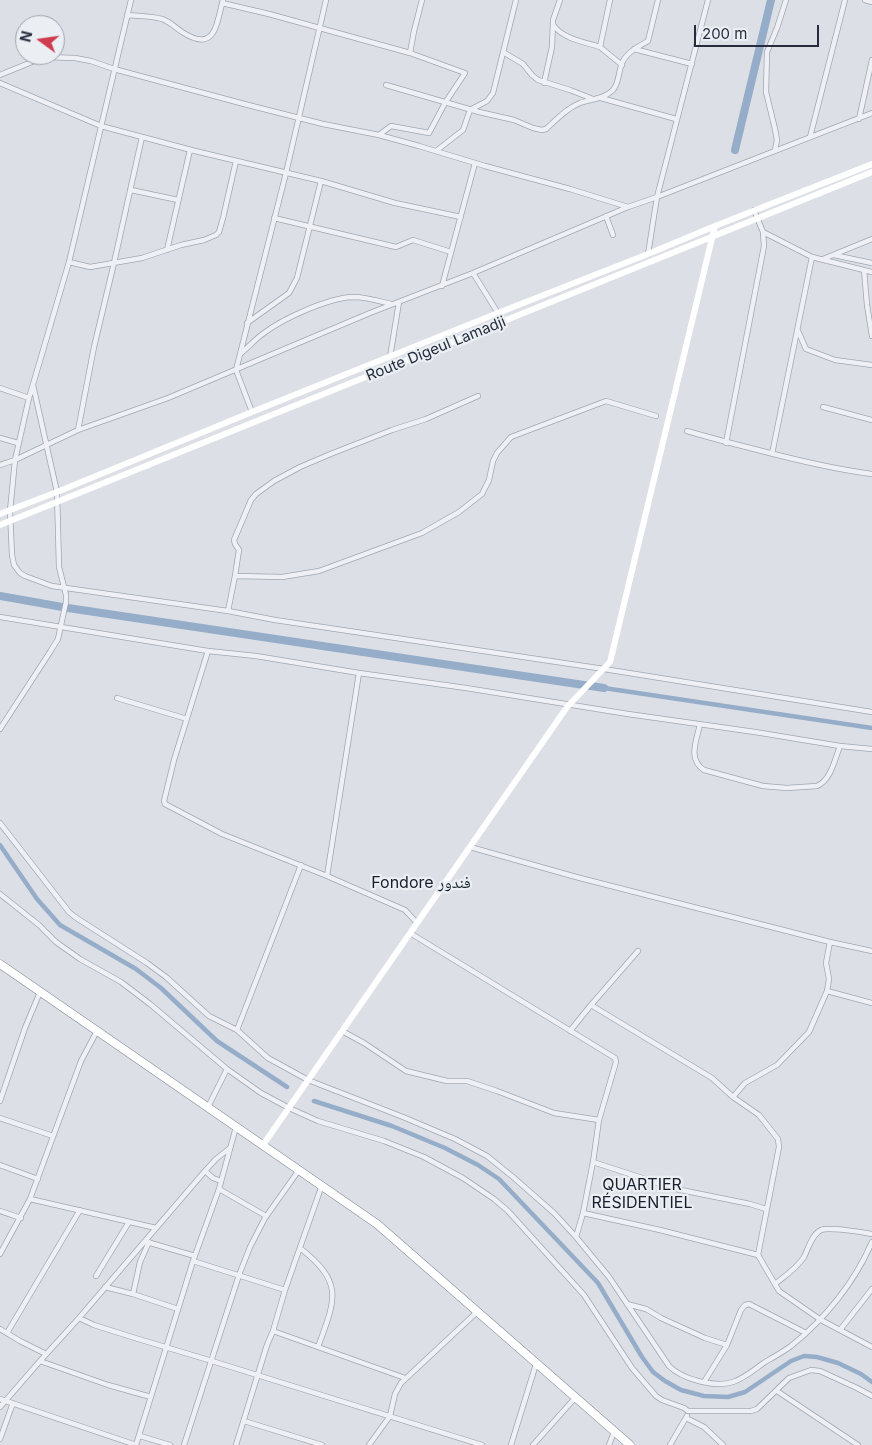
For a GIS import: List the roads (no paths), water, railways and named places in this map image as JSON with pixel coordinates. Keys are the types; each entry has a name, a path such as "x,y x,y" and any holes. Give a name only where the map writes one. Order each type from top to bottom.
{"highway":[{"path":"0,964 376,1224 630,1445"}],"main road":[{"name":"Route Digeul Lamadji","path":"0,514 872,164"},
{"name":"Route Digeul Lamadji","path":"0,526 872,172"},
{"path":"263,1145 572,701 610,662 715,226"}],"street":[{"path":"130,0 69,262 29,398 18,443 10,521 14,565 20,573 35,580 64,588 228,611 275,620 872,712"},
{"path":"252,412 236,370 286,173 326,0"},
{"path":"410,53 422,0"},
{"path":"436,151 463,130 470,110 487,101 493,93 516,0"},
{"path":"544,83 552,47 553,24 560,0"},
{"path":"600,47 610,0"},
{"path":"386,85 470,110 514,120 533,128 546,129 566,112 580,104 602,98 612,92 616,87 624,60 634,49 648,41 658,0"},
{"path":"648,254 657,197 708,0"},
{"path":"776,150 776,129 766,92 767,52 786,0"},
{"path":"810,137 845,0"},
{"path":"865,0 872,2"},
{"path":"127,15 162,19 193,39 201,40 207,38 216,29 223,2 410,53 465,73 445,103 430,133 391,126 379,135"},
{"path":"553,24 558,31 567,36 600,47 622,65"},
{"path":"634,49 692,64"},
{"path":"503,52 522,64 532,75 544,83 570,90 594,100"},
{"path":"0,75 44,57 83,59 298,118 379,135 570,188 628,207"},
{"path":"859,118 872,60"},
{"path":"0,83 101,126 190,150 321,181 395,203 460,217"},
{"path":"602,98 676,120"},
{"path":"0,464 15,460 78,430 168,398 392,304 442,286 628,207 872,113"},
{"path":"78,430 94,347 142,137"},
{"path":"167,250 190,150"},
{"path":"69,262 90,267 142,258 216,235 219,232 236,161"},
{"path":"442,286 475,163"},
{"path":"247,323 289,293 294,286 321,181"},
{"path":"130,190 178,200"},
{"path":"726,443 764,246 763,232 754,210"},
{"path":"606,216 613,235"},
{"path":"274,218 396,247 412,240 451,252"},
{"path":"763,232 812,257 872,272"},
{"path":"821,259 872,239"},
{"path":"833,255 872,263"},
{"path":"772,454 812,257"},
{"path":"864,270 872,336"},
{"path":"473,273 498,313"},
{"path":"240,354 262,334 273,327 326,302 358,297 392,304"},
{"path":"390,356 398,302"},
{"path":"797,330 806,349 835,360 872,365"},
{"path":"0,729 58,639 66,602 59,567 57,492 33,384"},
{"path":"0,388 29,398"},
{"path":"228,611 239,554 234,540 251,500 264,487 300,467 392,430 426,419 478,396"},
{"path":"235,576 282,577 319,571 422,533 459,512 482,494 489,480 496,453 511,437 606,401 656,416"},
{"path":"823,407 872,420"},
{"path":"687,431 772,454 848,471 872,474"},
{"path":"0,438 18,443"},
{"path":"0,617 208,651 256,656 360,673 572,701 700,724 840,746 872,749"},
{"path":"208,651 174,760 164,801 165,804 222,834 301,865 405,910 417,923"},
{"path":"327,876 360,673"},
{"path":"117,698 187,719"},
{"path":"700,724 694,753 699,766 704,770 763,786 787,788 817,786 821,784 830,771 840,746"},
{"path":"0,823 69,912 154,968 209,1016 237,1030 268,1058 308,1080 455,1139 487,1156 513,1177 554,1213 576,1237 609,1277 669,1366 683,1376 704,1382 724,1384 733,1382 790,1347 821,1320 857,1272 872,1242"},
{"path":"470,847 576,877 872,951"},
{"path":"237,1030 301,865"},
{"path":"0,894 39,925 56,942 80,959 121,982 227,1069 261,1094 318,1121 384,1141 424,1157 463,1178 494,1199 584,1295 632,1368 656,1396 662,1400 684,1408 688,1412 754,1411 791,1376 811,1370 820,1371 872,1396"},
{"path":"410,933 615,1058 609,1088 599,1120 583,1213 576,1237"},
{"path":"733,1097 745,1083 777,1065 809,1032 827,992 826,963 830,942"},
{"path":"570,1031 638,951"},
{"path":"0,1101 24,1028 40,992"},
{"path":"827,992 872,1003"},
{"path":"591,1004 712,1078 733,1097 759,1115 778,1139 779,1147 758,1255 779,1291 821,1320 872,1348"},
{"path":"0,1254 30,1199 81,1061 97,1031"},
{"path":"342,1031 406,1071 447,1081 467,1082 497,1091 554,1113 599,1120"},
{"path":"208,1107 227,1069"},
{"path":"0,1118 53,1136"},
{"path":"0,1399 136,1445 193,1261 219,1189 236,1127"},
{"path":"0,1407 147,1242 156,1228 205,1171 230,1148"},
{"path":"593,1162 676,1189 766,1209"},
{"path":"0,1165 38,1179"},
{"path":"184,1445 239,1275 250,1247 266,1216 299,1170"},
{"path":"205,1171 213,1178 221,1181"},
{"path":"236,1445 285,1290 313,1206 322,1185"},
{"path":"219,1189 266,1216"},
{"path":"30,1199 156,1228"},
{"path":"7,1333 80,1210"},
{"path":"0,1211 21,1218"},
{"path":"583,1213 758,1255"},
{"path":"96,1276 129,1222"},
{"path":"775,1284 798,1265 816,1234 822,1230 849,1230 872,1234"},
{"path":"147,1242 195,1256"},
{"path":"133,1294 140,1262 147,1242"},
{"path":"300,1248 316,1261 327,1275 333,1291 331,1308 318,1347"},
{"path":"193,1261 285,1290"},
{"path":"105,1287 178,1309"},
{"path":"840,1330 872,1289"},
{"path":"626,1303 646,1309 705,1338 727,1345"},
{"path":"704,1382 727,1345 741,1310 745,1305 749,1304 806,1333"},
{"path":"369,1445 390,1416 397,1388 405,1378 477,1312"},
{"path":"79,1318 166,1348 482,1445"},
{"path":"0,1329 46,1354"},
{"path":"273,1332 405,1378"},
{"path":"40,1361 108,1385 151,1397"},
{"path":"511,1445 536,1364"},
{"path":"777,1391 858,1445"},
{"path":"533,1445 575,1398"},
{"path":"0,1439 13,1403"},
{"path":"670,1445 688,1412"},
{"path":"686,1418 704,1426 723,1445"},
{"path":"244,1421 322,1445"},
{"path":"610,1445 614,1432"},
{"path":"140,1436 170,1445"},
{"path":"459,1445 462,1438"}],"waterway":[{"path":"735,150 771,0"},
{"path":"0,596 68,608 604,688"},
{"path":"604,688 872,728"},
{"path":"0,845 37,899 60,925 136,969 161,988 217,1041 287,1087"},
{"path":"314,1101 392,1126 445,1148 478,1165 499,1179 598,1283 653,1372 681,1390 704,1396 728,1397 745,1392 791,1361 804,1356 817,1357 838,1363 861,1374 872,1382"}],"district":[{"name":"Fondore فندور","path":"421,883"},
{"name":"QUARTIER RÉSIDENTIEL","path":"642,1194"}]}
